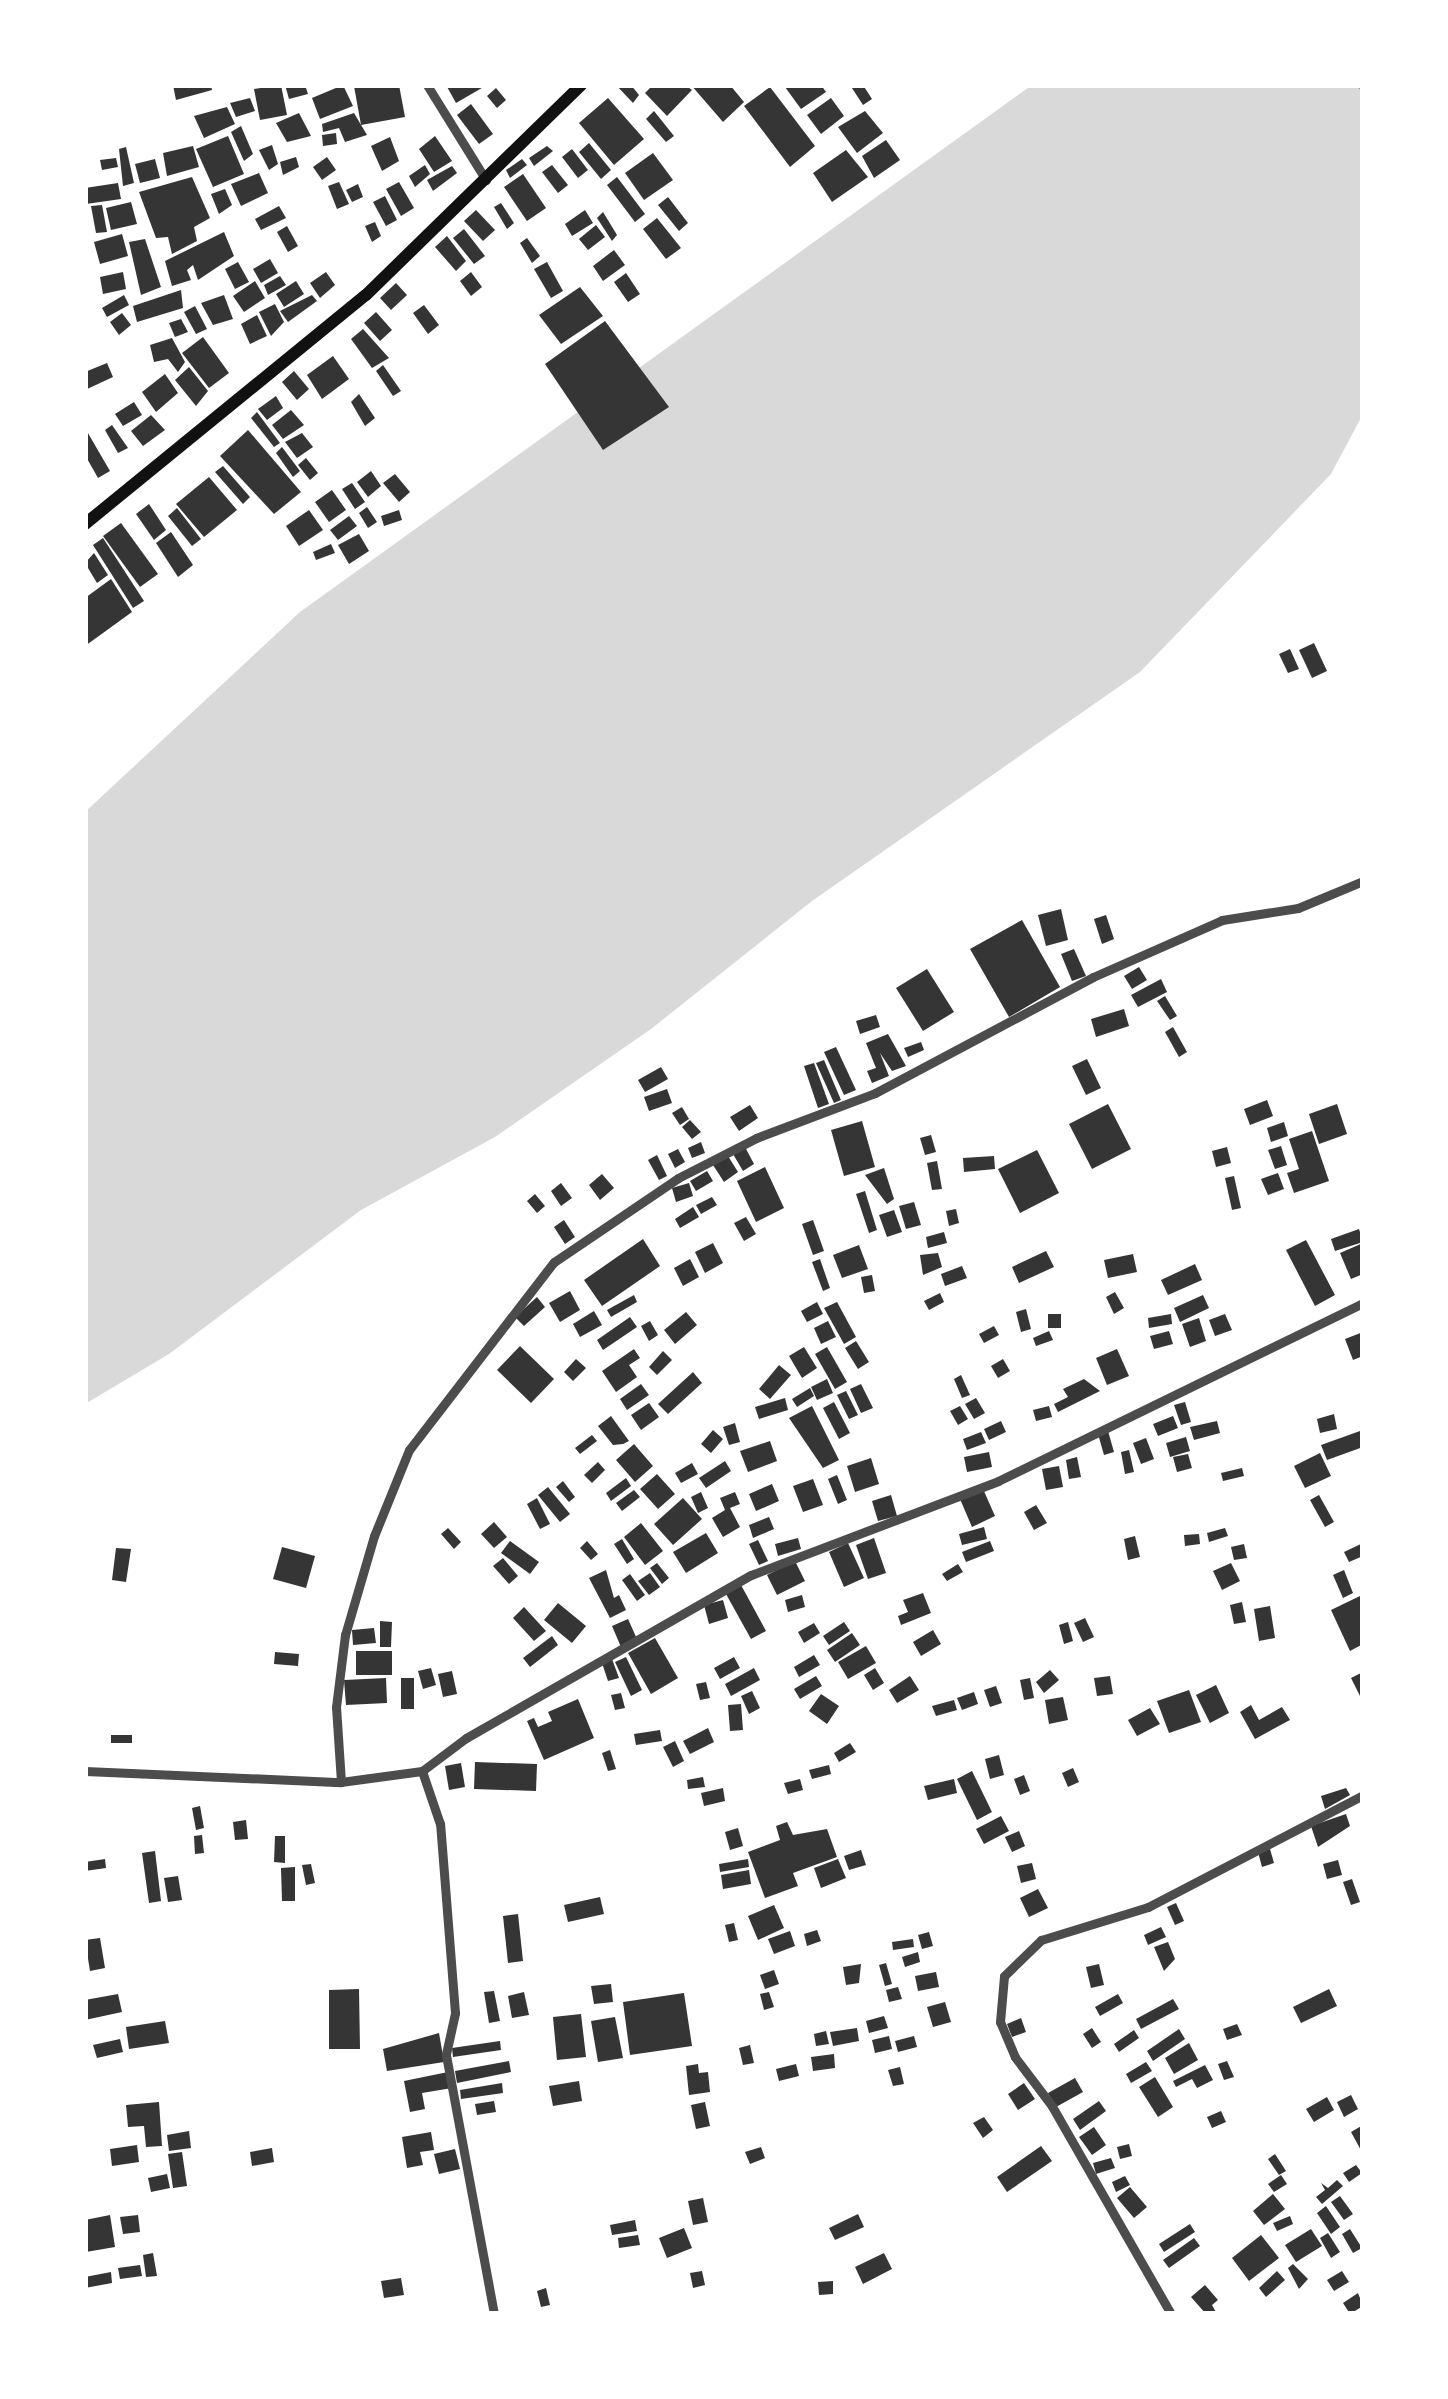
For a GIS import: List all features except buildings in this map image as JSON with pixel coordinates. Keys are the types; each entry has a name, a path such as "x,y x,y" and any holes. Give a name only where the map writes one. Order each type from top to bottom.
{"main road":[{"path":"85,524 261,386 486,180 581,85"}],"street":[{"path":"427,85 486,180"},
{"path":"341,1782 336,1706 345,1635 402,1467 514,1305 554,1262 678,1178 756,1138 875,1093 1094,977 1222,920 1298,908 1363,882"},
{"path":"85,1771 341,1782 422,1771 466,1738 750,1575 998,1481 1363,1303"},
{"path":"422,1771 444,1854 455,2013 446,2054 494,2314"},
{"path":"1171,2314 1052,2106 1014,2058 1000,2022 1004,1976 1041,1940 1148,1907 1363,1796"}],"shaded area":[{"path":"1032,85 1363,85 1363,414 1331,474 1140,672 812,901 651,1029 495,1137 361,1210 169,1354 85,1404 85,812 300,612"}]}
